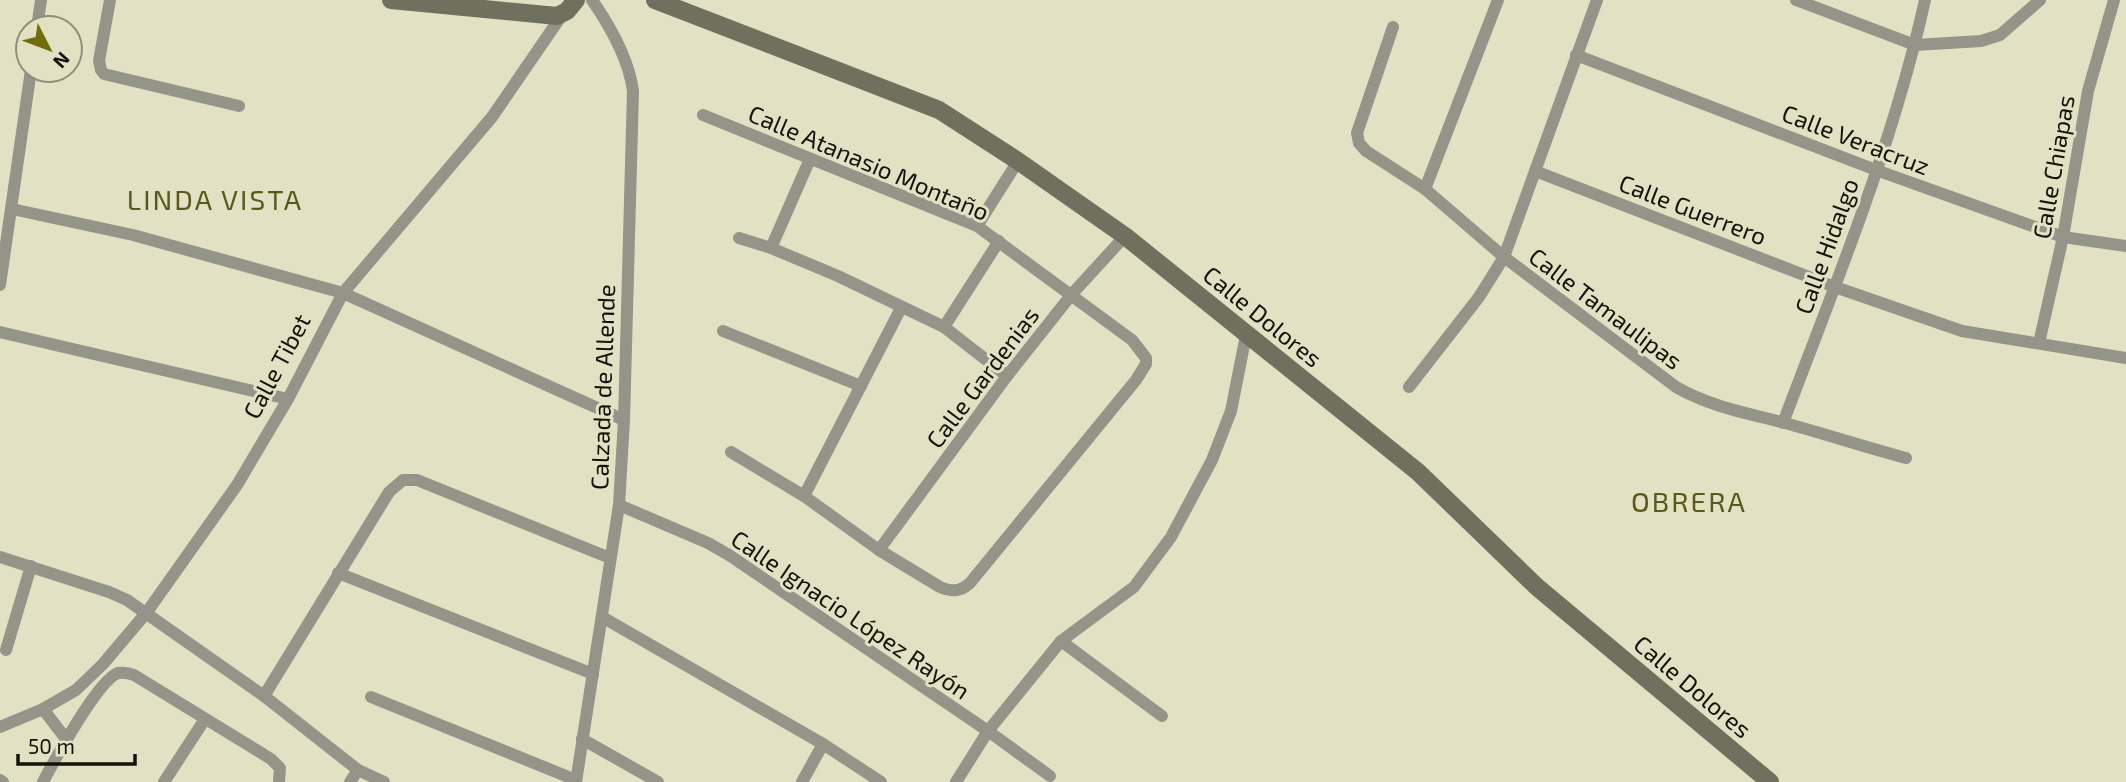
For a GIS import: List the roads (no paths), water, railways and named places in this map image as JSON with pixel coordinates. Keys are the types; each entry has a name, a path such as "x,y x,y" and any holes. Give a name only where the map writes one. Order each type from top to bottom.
{"street":[{"path":"110,0 99,61 104,74 239,106"},
{"path":"391,0 497,12 562,15"},
{"name":"Calle Tibet","path":"0,727 61,700 90,677 147,612 237,485 288,399 343,293 492,117 562,15 576,0"},
{"name":"Calzada de Allende","path":"576,781 619,505 624,420 633,91 629,73 613,35 592,0"},
{"name":"Calle Dolores","path":"655,0 924,103 956,120 1018,161 1125,236 1418,472 1537,587 1770,782"},
{"path":"1425,189 1498,0"},
{"path":"1409,387 1479,297 1504,257 1597,0"},
{"path":"1796,0 1915,46 1981,41 2000,35 2040,0"},
{"name":"Calle Hidalgo","path":"1783,423 1876,170 1915,46 1925,0"},
{"name":"Calle Chiapas","path":"2039,343 2063,237 2088,91 2114,0"},
{"name":"Calle Tamaulipas","path":"1393,27 1360,125 1357,140 1366,151 1425,189 1504,257 1676,387 1717,407 1906,458"},
{"name":"Calle Veracruz","path":"1576,55 1876,170 2063,237 2126,246"},
{"path":"0,285 29,84"},
{"name":"Calle Atanasio Montaño","path":"703,115 977,226 1072,294 1132,341 1146,358 1146,364 1136,380 970,583 959,591 940,587 879,550"},
{"path":"771,247 810,159"},
{"path":"977,226 1018,161"},
{"name":"Calle Guerrero","path":"1535,171 1835,287 1962,331 2126,358"},
{"path":"12,209 133,234 343,293 624,420"},
{"name":"Calle Gardenias","path":"879,550 1007,376 1072,294 1125,236"},
{"path":"739,238 771,247 872,291 901,308 944,327 1007,376"},
{"path":"944,327 999,241"},
{"path":"804,496 901,308"},
{"path":"723,331 861,386"},
{"path":"0,332 288,399"},
{"path":"956,782 988,731 1062,642 1134,587 1171,537 1212,460 1231,411 1246,335"},
{"path":"731,452 804,496 879,550"},
{"path":"264,696 389,492 403,480 417,480 610,558"},
{"name":"Calle Ignacio López Rayón","path":"619,505 708,543 729,555 1051,776"},
{"path":"0,557 109,592 147,612 264,696 358,770 384,782"},
{"path":"6,650 31,566"},
{"path":"338,573 593,674"},
{"path":"602,617 823,744 881,782"},
{"path":"1062,642 1162,716"},
{"path":"43,782 66,739 101,690 114,675 121,673 134,675 275,763 281,772 279,782"},
{"path":"371,697 576,781"},
{"path":"43,709 66,739"},
{"path":"164,782 205,719"},
{"path":"582,739 658,782"},
{"path":"802,782 823,744"},
{"path":"350,782 358,770"}],"district":[{"name":"LINDA VISTA","path":"215,199"},
{"name":"OBRERA","path":"1689,501"}]}
